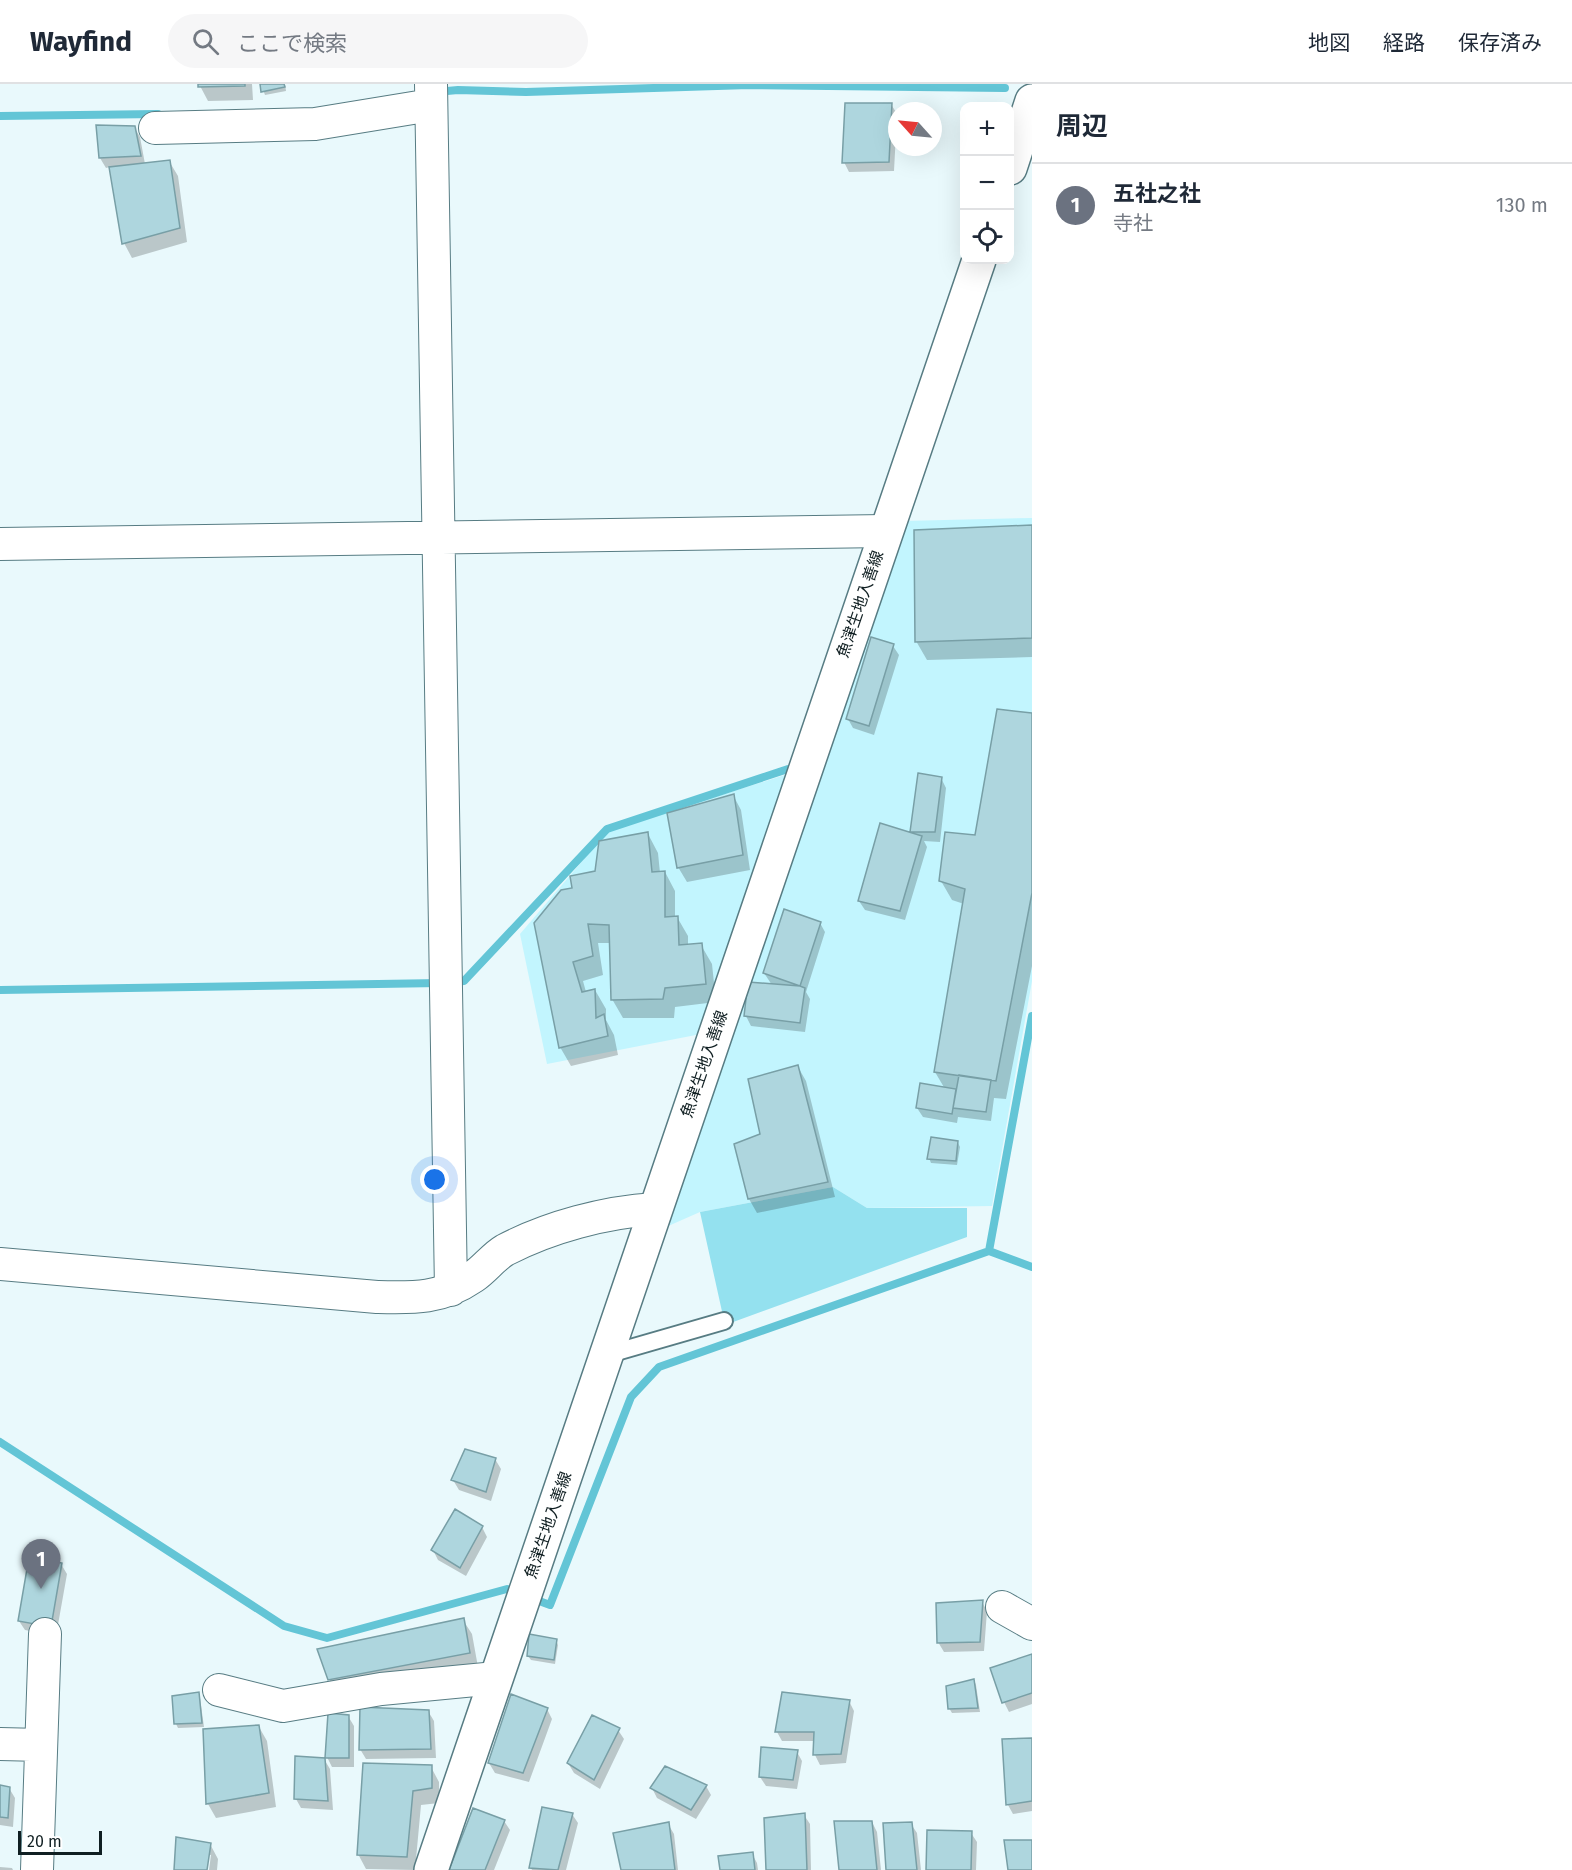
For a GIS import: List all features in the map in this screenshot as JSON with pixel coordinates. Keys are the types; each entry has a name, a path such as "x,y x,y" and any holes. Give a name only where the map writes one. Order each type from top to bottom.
{"main road":[{"path":"1014,156 1032,101"},
{"name":"魚津生地入善線","path":"431,1870 978,264"}],"street":[{"path":"155,128 315,124 431,95 452,1290"},
{"path":"0,544 885,531"},
{"path":"0,1264 377,1297 419,1298 452,1290 474,1276 502,1251 554,1228 635,1210 655,1209"},
{"path":"1002,1607 1032,1624"},
{"path":"37,1870 45,1634"},
{"path":"219,1690 283,1706 381,1689 496,1678"},
{"path":"0,1744 41,1745"}],"lane":[{"path":"605,1356 724,1321"}],"shaded area":[{"path":"1032,518 1032,981 992,1206 867,1208 833,1187 700,1212 666,1227 903,521"},
{"path":"791,773 701,1034 547,1064 520,934 608,831"},
{"path":"833,1187 867,1208 967,1208 967,1237 725,1325 700,1212"}],"building":[{"path":"198,84 245,84 245,86 198,87"},
{"path":"260,84 284,84 285,87 261,92"},
{"path":"845,103 888,103 889,162 842,163"},
{"path":"96,125 135,126 141,156 99,158"},
{"path":"170,160 180,228 122,244 109,167"},
{"path":"1032,525 1032,638 915,642 914,530"},
{"path":"871,637 894,644 869,726 846,719"},
{"path":"997,709 1032,713 1032,893 996,1081 934,1072 965,889 939,881 945,832 975,835"},
{"path":"918,773 942,777 935,832 910,832"},
{"path":"734,794 743,855 677,868 667,813"},
{"path":"880,823 922,836 900,911 858,901"},
{"path":"648,832 652,872 665,871 665,917 678,916 679,945 702,943 706,984 665,988 663,999 611,1000 609,925 588,924 593,956 573,962 582,992 595,989 596,1018 604,1014 608,1036 559,1048 534,923 561,890 572,888 570,876 595,871 599,841"},
{"path":"784,909 821,922 800,986 763,973"},
{"path":"748,982 805,988 800,1023 744,1016"},
{"path":"798,1065 828,1182 748,1199 734,1144 760,1134 748,1079"},
{"path":"959,1075 991,1080 986,1112 953,1108"},
{"path":"920,1083 956,1089 952,1114 916,1108"},
{"path":"931,1137 958,1141 956,1161 927,1159"},
{"path":"465,1449 496,1458 486,1492 451,1480"},
{"path":"455,1509 483,1526 460,1568 431,1550"},
{"path":"29,1557 62,1563 51,1627 18,1621"},
{"path":"983,1600 980,1642 937,1643 936,1603"},
{"path":"464,1618 470,1653 328,1680 317,1649"},
{"path":"529,1634 557,1639 554,1660 527,1656"},
{"path":"1032,1654 1032,1693 1002,1703 990,1668"},
{"path":"974,1679 978,1708 948,1709 946,1686"},
{"path":"199,1692 202,1723 174,1724 172,1696"},
{"path":"782,1692 850,1700 841,1754 813,1755 814,1732 775,1732"},
{"path":"511,1694 548,1708 523,1773 488,1763"},
{"path":"360,1707 429,1710 431,1749 359,1750"},
{"path":"328,1713 349,1715 349,1758 325,1758"},
{"path":"592,1715 620,1728 594,1780 567,1763"},
{"path":"259,1725 269,1793 206,1804 203,1729"},
{"path":"1032,1738 1032,1801 1006,1805 1002,1739"},
{"path":"761,1747 798,1750 793,1780 759,1777"},
{"path":"295,1756 325,1758 328,1801 294,1799"},
{"path":"363,1763 432,1765 432,1788 413,1791 407,1857 357,1855"},
{"path":"665,1766 707,1785 691,1810 650,1788"},
{"path":"0,1785 10,1787 8,1818 0,1817"},
{"path":"542,1807 573,1813 558,1870 529,1868"},
{"path":"473,1808 505,1820 485,1870 449,1870"},
{"path":"805,1813 807,1870 766,1870 764,1818"},
{"path":"834,1821 872,1821 877,1870 839,1870"},
{"path":"669,1822 675,1870 621,1870 613,1833"},
{"path":"912,1822 917,1870 886,1870 883,1823"},
{"path":"927,1830 972,1831 971,1870 926,1870"},
{"path":"176,1837 211,1843 207,1870 174,1870"},
{"path":"1004,1840 1032,1840 1032,1870 1008,1870"},
{"path":"753,1852 755,1870 720,1870 718,1856"}],"waterway":[{"path":"436,92 458,90 526,92 749,85 1005,88"},
{"path":"0,116 158,114"},
{"path":"453,982 464,981 607,829 788,769"},
{"path":"0,990 440,983"},
{"path":"989,1251 1032,1016"},
{"path":"531,1598 550,1605 631,1397 659,1367 989,1251 1032,1267"},
{"path":"0,1442 284,1626 327,1638 507,1589 519,1594"}],"place":[{"name":"五社之社","path":"41,1589"}]}
